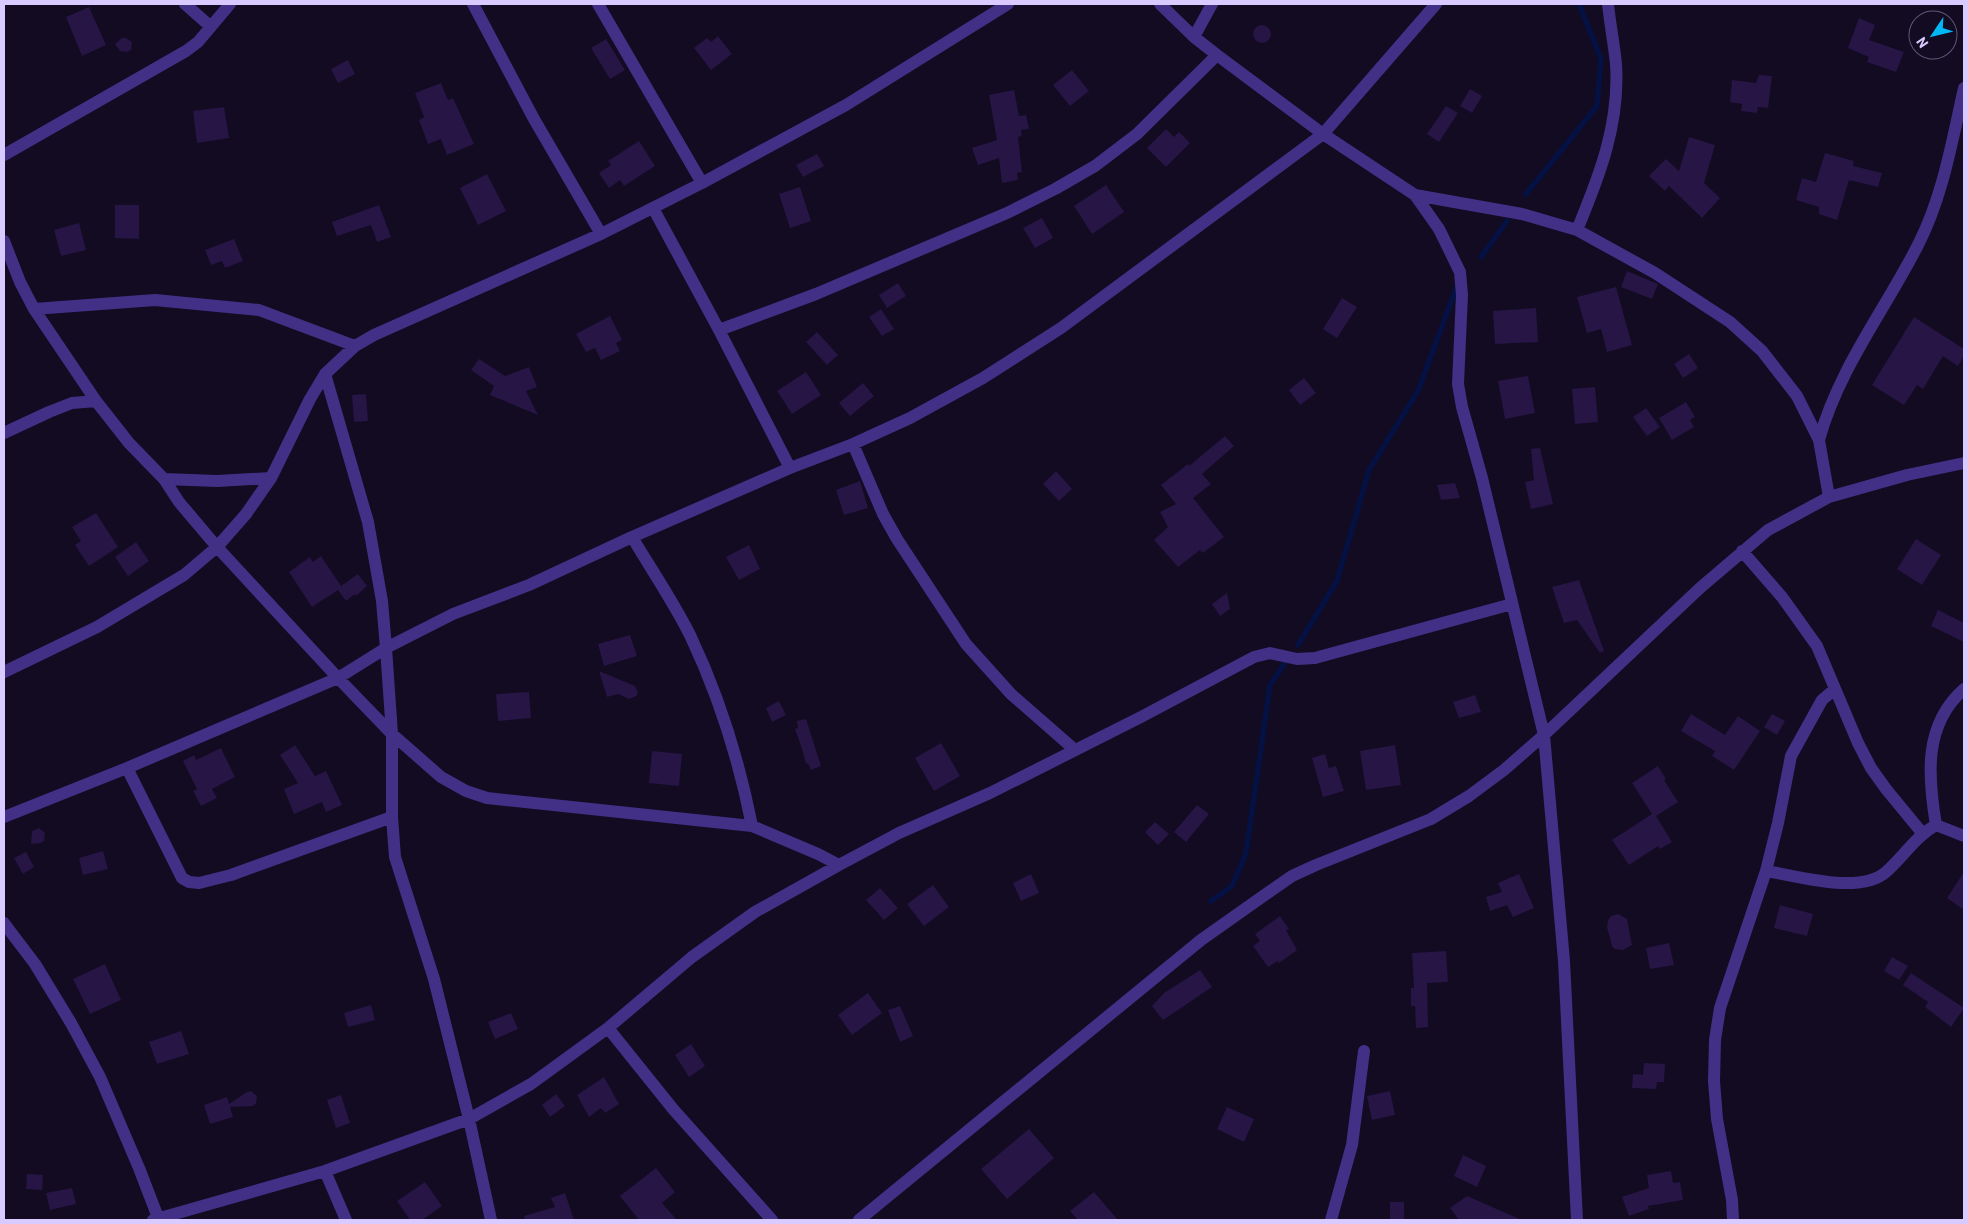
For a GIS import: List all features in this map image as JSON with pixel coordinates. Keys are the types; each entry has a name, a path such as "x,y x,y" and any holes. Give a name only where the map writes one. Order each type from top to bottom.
{"street":[{"path":"185,4 210,26"},
{"path":"4,155 186,51 230,4"},
{"path":"473,4 534,119 601,234"},
{"path":"598,4 702,183"},
{"path":"4,672 97,627 184,575 217,547 246,514 271,478 325,374 355,346 374,335 601,234 702,183 846,105 1008,4"},
{"path":"1160,4 1194,37 1216,55 1322,134 1415,194 1522,214 1576,230 1655,273 1730,322 1762,351 1797,396 1819,440 1829,497"},
{"path":"1194,37 1212,4"},
{"path":"4,817 127,768 338,678 386,648 453,614 529,585 632,537 790,468 853,444 910,418 983,378 1061,328 1322,134 1436,4"},
{"path":"1576,230 1599,177 1610,138 1615,97 1616,65 1608,4"},
{"path":"719,330 816,294 1007,213 1055,189 1095,166 1137,134 1216,55"},
{"path":"1819,440 1827,412 1839,385 1919,244 1932,214 1944,180 1964,88"},
{"path":"1415,194 1439,229 1460,272 1462,295 1458,384 1462,407 1482,478 1544,735 1564,961 1577,1220"},
{"path":"653,208 719,330 790,468"},
{"path":"4,241 20,282 34,309 96,401 129,443 164,479 179,502 217,547 338,678 392,734 441,776 466,791 487,798 752,826 839,865"},
{"path":"34,309 155,300 259,310 355,346"},
{"path":"325,374 368,522 382,601 392,734 392,817 395,857 434,979 469,1119 491,1220"},
{"path":"4,433 72,403 96,401"},
{"path":"853,444 883,514 897,539 966,644 1012,694 1075,750"},
{"path":"858,1220 1201,940 1269,892 1292,876 1316,865 1431,820 1469,796 1497,775 1544,735 1768,530 1829,497 1907,475 1964,463"},
{"path":"164,479 216,481 271,478"},
{"path":"632,537 689,634 710,682 733,744 752,826"},
{"path":"1742,552 1782,597 1817,646 1858,743 1871,768 1923,834"},
{"path":"4,923 35,964 71,1023 100,1077 139,1168 156,1220 325,1171 469,1119 531,1084 608,1028 700,951 755,912 899,833 990,792 1075,750 1254,657 1270,653 1297,659 1315,658 1512,604"},
{"path":"1733,1220 1732,1200 1717,1119 1714,1080 1715,1040 1720,1008 1766,871 1778,823 1790,756 1822,700 1835,688"},
{"path":"1936,825 1930,790 1930,766 1934,736 1946,712 1964,689"},
{"path":"127,768 182,878 189,882 199,883 231,875 392,817"},
{"path":"1766,871 1843,884 1866,882 1878,878 1887,871 1923,834 1936,825"},
{"path":"1936,825 1964,836"},
{"path":"608,1028 673,1109 772,1220"},
{"path":"1331,1220 1352,1145 1364,1051"},
{"path":"325,1171 346,1220"}],"building":[{"path":"89,7 106,45 82,56 66,17"},
{"path":"1859,18 1875,25 1869,40 1904,52 1896,72 1867,62 1869,57 1848,48"},
{"path":"1258,25 1266,25 1271,30 1269,41 1258,43 1253,38 1253,30"},
{"path":"718,36 732,54 711,70 694,48 707,38 711,42"},
{"path":"122,38 132,42 131,50 127,52 120,51 115,44"},
{"path":"606,39 625,70 610,79 591,48"},
{"path":"348,60 355,74 338,83 331,69"},
{"path":"1072,70 1089,91 1070,106 1053,85"},
{"path":"1759,75 1772,76 1768,108 1758,107 1757,113 1741,111 1742,104 1730,102 1732,80 1756,83"},
{"path":"441,83 448,100 453,98 474,144 447,155 441,139 428,144 419,120 424,117 415,93"},
{"path":"1470,89 1482,96 1472,113 1460,106"},
{"path":"1014,90 1019,116 1026,115 1029,129 1021,130 1022,136 1018,137 1022,172 1017,173 1018,180 1002,183 999,158 978,165 972,148 997,140 989,95"},
{"path":"1446,106 1458,113 1439,142 1427,134"},
{"path":"224,107 229,138 197,143 193,111"},
{"path":"1166,129 1174,137 1179,132 1190,143 1166,167 1147,148"},
{"path":"1689,137 1715,145 1704,183 1720,198 1702,218 1669,186 1665,191 1649,176 1666,159 1679,171"},
{"path":"639,141 655,166 624,186 620,180 609,188 599,173 611,165 608,161"},
{"path":"1825,153 1854,161 1853,166 1882,173 1878,187 1849,180 1837,220 1819,214 1819,207 1796,200 1802,178 1816,182"},
{"path":"817,154 824,166 803,177 796,165"},
{"path":"487,174 506,211 478,225 460,188"},
{"path":"1106,185 1124,212 1092,234 1074,206"},
{"path":"800,187 811,221 790,228 779,194"},
{"path":"115,205 139,205 139,239 115,238"},
{"path":"379,205 391,237 377,242 371,225 337,236 332,222"},
{"path":"1042,218 1053,238 1035,248 1023,228"},
{"path":"79,223 86,250 61,256 54,230"},
{"path":"234,239 243,261 225,268 222,261 211,265 205,250"},
{"path":"1627,271 1658,284 1652,299 1621,287"},
{"path":"898,283 906,296 887,308 879,295"},
{"path":"1616,287 1632,345 1607,352 1601,329 1587,333 1577,297"},
{"path":"1342,298 1357,307 1337,338 1323,329"},
{"path":"1536,308 1538,342 1495,344 1493,311"},
{"path":"881,309 894,329 882,336 869,317"},
{"path":"610,316 622,340 616,343 620,351 601,360 595,348 586,352 576,334"},
{"path":"1914,317 1964,349 1964,356 1958,366 1943,356 1923,389 1917,385 1904,405 1872,385"},
{"path":"817,332 838,355 827,365 806,342"},
{"path":"1689,354 1698,368 1683,378 1674,364"},
{"path":"479,359 505,376 529,367 537,387 526,391 538,415 490,395 494,386 471,370"},
{"path":"806,372 821,395 792,414 777,391"},
{"path":"1528,376 1535,413 1505,419 1498,381"},
{"path":"1304,378 1316,393 1300,405 1289,390"},
{"path":"863,383 874,396 850,416 839,403"},
{"path":"1595,387 1598,422 1575,424 1572,389"},
{"path":"366,394 368,421 354,422 352,395"},
{"path":"1686,402 1695,417 1690,420 1694,427 1672,440 1659,418"},
{"path":"1646,408 1660,427 1647,436 1633,417"},
{"path":"1225,436 1234,446 1202,474 1211,484 1193,498 1224,537 1203,553 1200,550 1178,567 1154,540 1168,527 1160,512 1176,504 1161,485 1188,464 1189,466"},
{"path":"1540,448 1553,504 1531,509 1525,482 1534,480 1531,449"},
{"path":"1056,471 1072,489 1059,501 1043,484"},
{"path":"860,481 868,508 844,515 836,490"},
{"path":"1455,483 1460,498 1441,500 1437,485"},
{"path":"96,513 118,547 89,566 75,545 81,541 72,527"},
{"path":"1916,539 1941,555 1922,585 1897,569"},
{"path":"136,542 149,561 128,576 115,557"},
{"path":"749,545 760,569 739,580 726,557"},
{"path":"321,556 341,586 358,574 367,586 356,596 355,594 346,601 338,590 312,607 289,572 310,557 313,562"},
{"path":"1579,580 1604,651 1600,653 1577,620 1564,623 1552,587"},
{"path":"1227,593 1230,609 1220,616 1212,604"},
{"path":"1938,610 1964,623 1964,642 1931,626"},
{"path":"630,635 637,656 604,666 598,644"},
{"path":"599,671 635,686 638,693 629,699 618,694 607,697"},
{"path":"529,692 531,718 498,721 496,694"},
{"path":"1475,695 1481,712 1459,718 1453,702"},
{"path":"779,701 786,715 772,722 766,708"},
{"path":"1691,714 1725,735 1738,716 1760,731 1734,770 1712,756 1715,751 1681,731"},
{"path":"1772,714 1785,721 1777,735 1764,727"},
{"path":"806,719 821,766 811,770 808,763 806,764 795,729 798,728 797,721"},
{"path":"941,743 960,776 934,791 915,758"},
{"path":"295,745 315,776 326,771 342,805 326,812 322,802 294,814 284,789 298,783 280,755"},
{"path":"1395,745 1401,785 1366,790 1360,751"},
{"path":"221,748 235,777 212,789 217,798 201,806 193,791 197,789 183,761 194,755 196,760"},
{"path":"652,751 682,754 679,786 649,783"},
{"path":"1325,754 1329,768 1336,766 1344,791 1323,797 1312,758"},
{"path":"1658,766 1666,779 1664,780 1678,802 1656,816 1672,842 1660,849 1658,846 1629,865 1612,840 1652,814 1632,783"},
{"path":"1197,805 1209,814 1186,842 1174,832"},
{"path":"1155,822 1169,834 1158,845 1145,832"},
{"path":"39,828 45,833 44,841 31,844 32,831"},
{"path":"103,851 108,869 83,875 79,858"},
{"path":"26,852 34,867 23,874 14,858"},
{"path":"1964,872 1964,910 1947,898"},
{"path":"1031,874 1039,893 1021,901 1013,883"},
{"path":"1519,874 1534,908 1513,917 1507,905 1490,911 1486,897 1502,892 1498,883"},
{"path":"933,885 949,907 924,926 907,904"},
{"path":"880,888 898,908 884,920 866,900"},
{"path":"1780,905 1813,914 1807,936 1774,928"},
{"path":"1618,914 1627,919 1632,945 1623,950 1615,949 1612,946 1607,927 1611,916"},
{"path":"1280,916 1289,929 1286,930 1297,950 1279,963 1278,961 1268,967 1253,946 1260,941 1255,934"},
{"path":"1669,943 1674,965 1650,969 1646,948"},
{"path":"1446,951 1448,982 1427,983 1428,1027 1416,1028 1415,1006 1411,1006 1411,988 1414,988 1412,953"},
{"path":"1892,957 1908,966 1899,980 1884,971"},
{"path":"105,964 121,1000 90,1014 73,979"},
{"path":"1200,970 1212,987 1163,1020 1152,1006 1164,993"},
{"path":"1911,973 1964,1008 1951,1027 1925,1007 1928,1002 1903,985"},
{"path":"868,993 882,1013 852,1035 838,1015"},
{"path":"371,1005 375,1020 348,1027 344,1013"},
{"path":"900,1006 913,1036 900,1042 888,1010"},
{"path":"511,1013 518,1029 495,1039 488,1022"},
{"path":"181,1031 189,1054 157,1064 149,1042"},
{"path":"691,1044 705,1066 689,1077 675,1055"},
{"path":"1644,1063 1665,1064 1664,1082 1657,1082 1656,1089 1632,1088 1633,1074 1643,1075"},
{"path":"604,1077 619,1104 605,1113 601,1108 589,1117 577,1095"},
{"path":"251,1091 257,1096 256,1103 253,1106 230,1107 233,1117 210,1124 204,1105 227,1097 229,1104"},
{"path":"1390,1091 1395,1115 1372,1120 1367,1096"},
{"path":"556,1094 565,1106 550,1117 542,1105"},
{"path":"341,1095 350,1123 336,1128 327,1100"},
{"path":"1227,1107 1254,1119 1244,1142 1217,1129"},
{"path":"1029,1129 1054,1158 1007,1199 981,1169"},
{"path":"1463,1155 1486,1166 1477,1187 1454,1176"},
{"path":"656,1168 675,1192 662,1203 677,1220 639,1220 620,1196"},
{"path":"1671,1171 1673,1183 1680,1182 1683,1200 1648,1206 1649,1209 1629,1216 1622,1197 1649,1188 1647,1175"},
{"path":"27,1174 43,1175 42,1190 26,1189"},
{"path":"425,1182 442,1206 422,1220 410,1220 397,1201"},
{"path":"72,1188 76,1204 50,1210 46,1193"},
{"path":"1094,1192 1118,1220 1078,1220 1070,1211"},
{"path":"565,1193 574,1220 525,1220 524,1216 555,1207 551,1198"},
{"path":"1467,1196 1522,1220 1459,1220 1450,1208"},
{"path":"1390,1202 1404,1202 1404,1220 1390,1220"}],"waterway":[{"path":"1526,194 1597,106 1601,59 1579,4"},
{"path":"1481,257 1507,221"},
{"path":"1298,645 1337,581 1369,470 1418,391 1457,286"},
{"path":"1211,901 1232,886 1246,853 1270,685 1285,663"}]}
